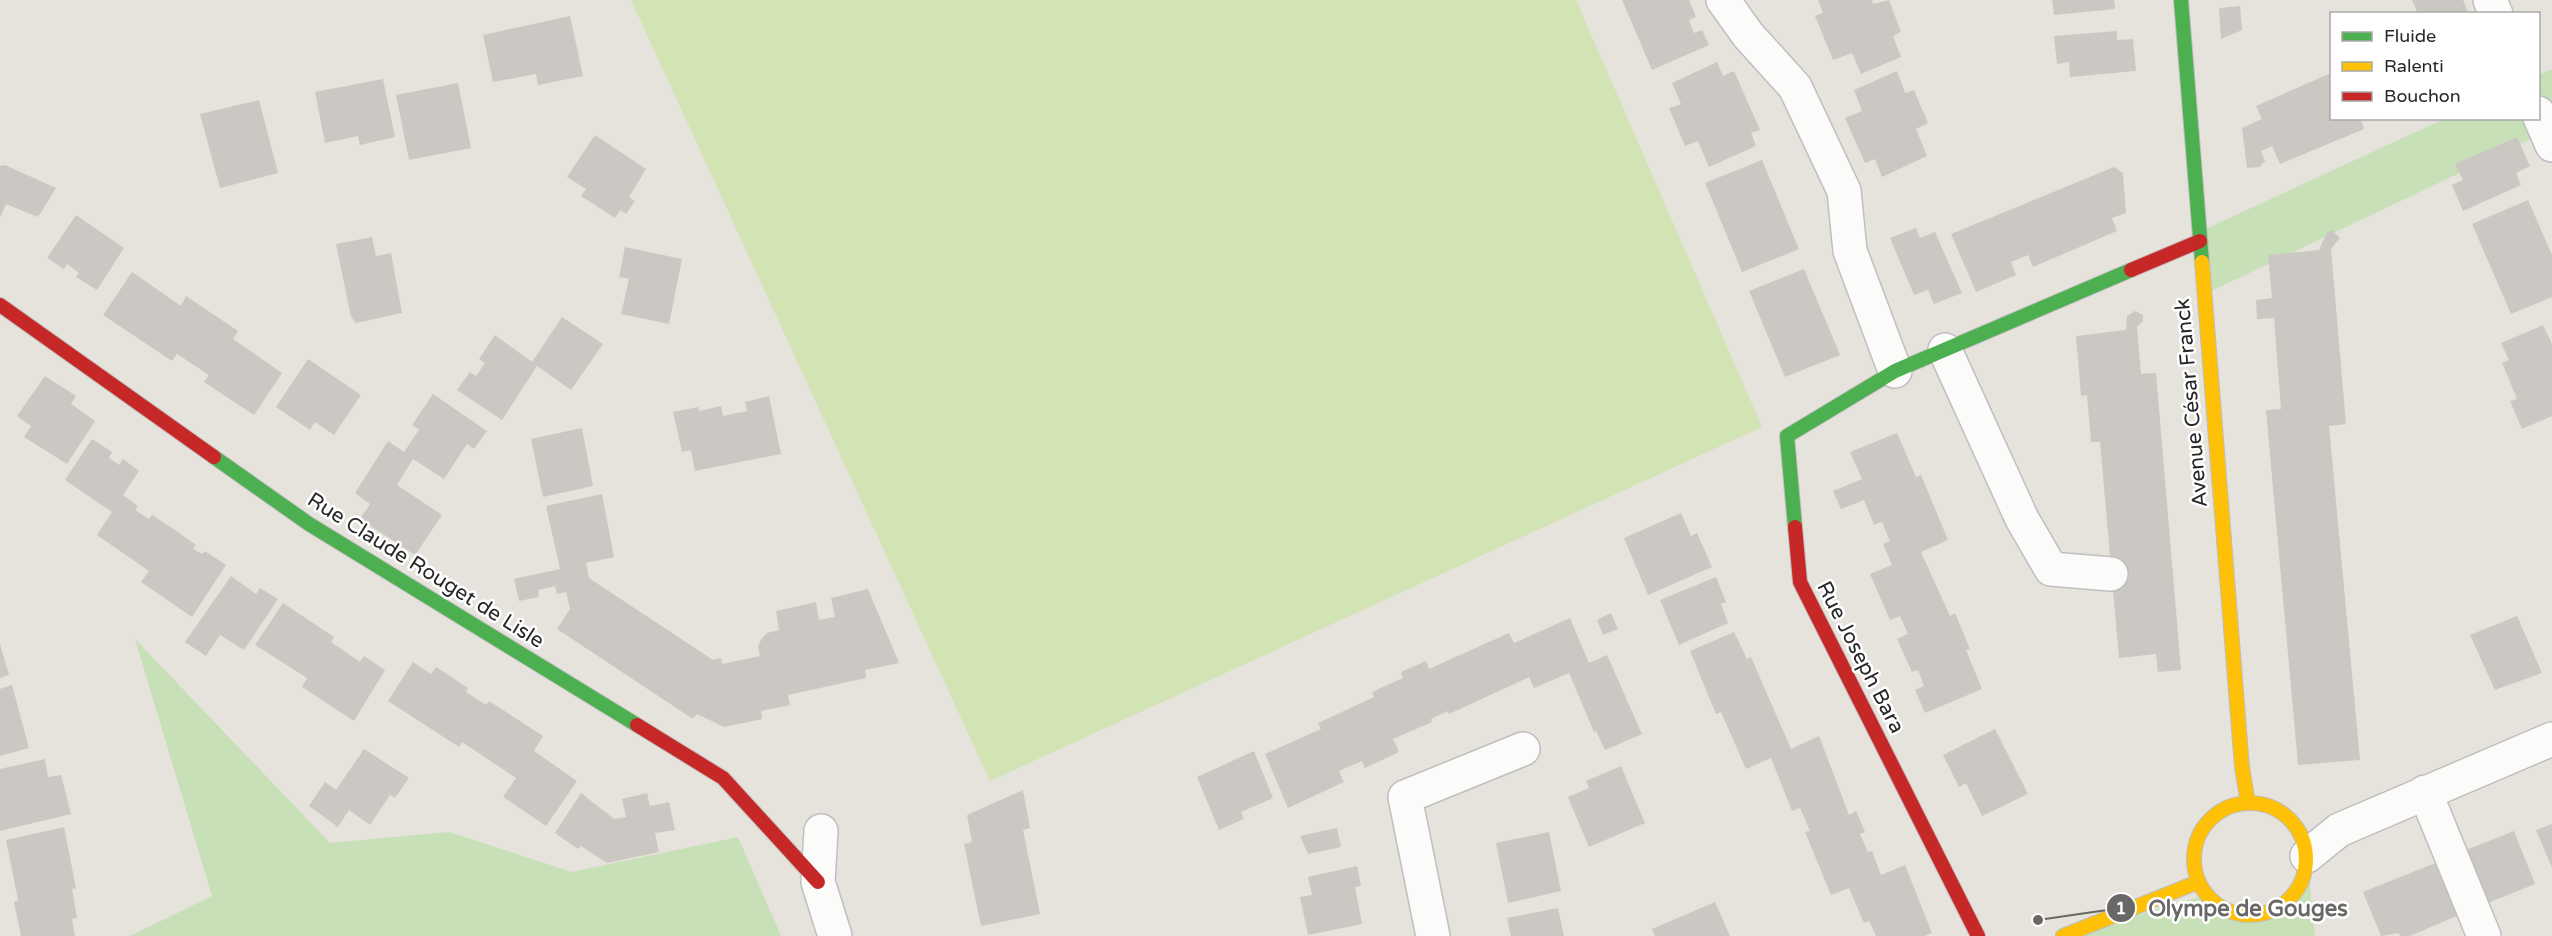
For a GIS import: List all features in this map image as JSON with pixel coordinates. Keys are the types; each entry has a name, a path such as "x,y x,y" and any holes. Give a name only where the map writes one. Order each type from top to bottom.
{"street":[{"path":"1724,0 1748,35 1795,87 1844,191 1850,251 1895,371"},
{"name":"Avenue César Franck","path":"2181,0 2241,756 2248,802"},
{"path":"2540,118 2552,145"},
{"name":"Rue Joseph Bara","path":"1978,936 1800,582 1787,436 1895,371 2200,241"},
{"name":"Rue Claude Rouget de Lisle","path":"0,305 309,524 723,778 818,882"},
{"path":"1945,350 2022,519 2051,569 2111,574"},
{"path":"2307,856 2339,830 2552,739"},
{"path":"1433,936 1404,797 1523,749"},
{"path":"2425,792 2484,936"},
{"path":"2248,802 2266,804 2282,812 2303,838 2307,856 2306,871 2301,884 2290,900 2273,911 2258,915 2242,916 2218,906 2206,895 2198,882 2194,864 2195,846 2202,829 2215,815 2230,806 2248,802"},
{"path":"822,831 818,882 835,936"},
{"path":"2063,936 2198,882"}],"green space":[{"path":"631,0 1576,0 1762,427 990,781"},
{"path":"2552,69 2552,129 2203,295 2199,232 2442,120 2540,120 2540,75"},
{"path":"135,639 330,843 449,832 572,872 738,837 781,936 130,936 212,896"},
{"path":"2307,856 2315,936 2063,936 2206,895 2223,907 2240,913 2256,915 2272,912 2285,904 2296,892 2304,876"}],"building":[{"path":"1622,0 1689,0 1696,17 1689,20 1694,33 1702,30 1709,45 1652,70"},
{"path":"1818,0 1872,0 1873,4 1889,0 1901,32 1893,36 1901,57 1861,74 1852,53 1833,60 1815,16 1823,13"},
{"path":"2052,0 2114,0 2115,9 2054,15"},
{"path":"2412,0 2463,0 2468,12 2417,12"},
{"path":"2240,6 2242,30 2221,39 2219,8"},
{"path":"570,16 583,76 538,85 536,74 493,82 483,35"},
{"path":"2117,31 2117,40 2133,39 2136,71 2070,77 2069,62 2057,64 2054,36"},
{"path":"1717,62 1723,76 1734,71 1760,130 1751,133 1756,146 1709,167 1698,141 1685,146 1669,108 1681,104 1672,83"},
{"path":"1897,71 1905,93 1914,90 1928,123 1916,129 1927,156 1882,177 1875,159 1865,163 1845,118 1862,111 1854,90"},
{"path":"2330,73 2330,120 2361,120 2364,129 2280,164 2272,146 2261,151 2265,161 2260,167 2247,168 2242,128 2262,119 2256,106"},
{"path":"383,79 395,137 360,145 358,136 325,143 315,92"},
{"path":"458,83 471,148 409,160 396,95"},
{"path":"259,100 278,173 220,188 200,114"},
{"path":"595,135 646,169 629,197 635,201 626,214 620,210 615,218 581,196 586,189 567,177"},
{"path":"2517,137 2530,166 2516,173 2521,185 2463,211 2452,185 2463,180 2455,164"},
{"path":"1762,160 1799,249 1742,272 1705,183"},
{"path":"5,165 56,188 38,217 6,204 0,218 0,166"},
{"path":"2114,167 2123,173 2126,213 2112,218 2117,231 2033,267 2028,255 2011,262 2016,275 1976,292 1951,234"},
{"path":"2528,200 2552,255 2552,297 2511,314 2472,224"},
{"path":"76,215 124,248 97,290 76,277 79,273 67,264 64,269 47,258"},
{"path":"1916,228 1920,238 1935,232 1962,293 1934,304 1928,290 1914,295 1890,238"},
{"path":"2332,230 2340,238 2331,249 2346,424 2329,426 2360,760 2298,765 2266,410 2281,409 2274,318 2257,319 2256,300 2272,298 2268,255 2319,250 2327,232"},
{"path":"372,237 376,256 391,253 402,313 356,323 351,317 336,244"},
{"path":"625,247 682,259 669,324 621,314 629,279 619,277"},
{"path":"1804,269 1840,355 1785,377 1749,291"},
{"path":"132,272 181,306 186,296 238,331 233,339 282,373 254,415 204,382 209,375 177,354 172,361 103,315"},
{"path":"2135,311 2143,315 2143,321 2137,327 2141,374 2156,373 2181,670 2158,672 2156,654 2119,658 2100,442 2091,442 2087,395 2081,396 2076,336 2126,330 2127,316"},
{"path":"562,317 603,344 571,390 537,366 502,420 457,390 470,372 476,376 485,363 479,359 495,335 532,362"},
{"path":"2543,325 2552,344 2552,416 2522,429 2510,401 2517,399 2502,363 2509,360 2501,343"},
{"path":"308,359 361,395 334,435 315,422 310,430 276,407"},
{"path":"45,376 76,396 71,404 95,421 67,464 24,437 31,426 17,416"},
{"path":"433,394 487,431 474,449 467,444 444,479 413,459 397,485 442,515 415,555 360,519 370,504 355,493 388,441 404,452 419,430 412,425"},
{"path":"769,396 781,454 695,471 691,450 682,452 673,412 698,407 699,411 721,406 723,416 747,411 745,402"},
{"path":"582,428 593,486 543,497 531,439"},
{"path":"1897,433 1916,477 1921,475 1948,540 1921,552 1950,616 1955,613 1970,649 1966,650 1982,689 1925,713 1915,690 1924,686 1918,670 1912,672 1897,639 1908,634 1900,616 1890,620 1870,574 1892,565 1883,544 1890,541 1882,522 1874,525 1864,500 1841,509 1833,491 1862,479 1850,452"},
{"path":"92,439 112,452 109,458 119,465 123,459 139,471 123,495 138,506 135,510 149,519 152,515 196,545 193,549 202,554 205,551 226,565 192,617 141,582 149,571 97,535 112,512 65,480"},
{"path":"602,494 614,557 586,563 589,578 713,660 721,658 722,664 760,656 758,646 762,638 767,633 779,630 776,611 816,602 819,620 835,617 831,598 868,589 899,663 865,670 866,678 788,695 790,705 761,711 762,719 724,727 697,714 693,719 557,629 570,609 566,592 557,594 555,586 538,590 539,597 519,601 514,579 560,569 546,506"},
{"path":"1681,513 1691,536 1697,533 1712,567 1648,595 1624,538"},
{"path":"231,576 256,594 260,588 278,599 244,650 220,635 206,656 185,642"},
{"path":"1716,577 1726,602 1721,604 1728,623 1679,645 1660,600"},
{"path":"283,603 334,637 331,642 360,662 364,656 385,670 354,721 302,687 307,678 255,645"},
{"path":"1611,613 1618,629 1603,635 1597,620"},
{"path":"2517,616 2542,673 2495,690 2470,635"},
{"path":"1570,618 1589,663 1607,655 1642,734 1605,750 1596,731 1594,732 1569,673 1534,688 1529,677 1449,714 1448,711 1431,719 1432,722 1393,739 1399,752 1365,768 1362,761 1339,771 1344,782 1288,808 1265,754 1321,729 1318,723 1374,697 1372,692 1403,678 1401,672 1426,661 1429,669 1509,633 1514,643"},
{"path":"1734,632 1747,659 1751,657 1791,749 1819,736 1849,815 1856,811 1865,832 1860,834 1868,852 1872,851 1881,875 1905,865 1932,933 1925,936 1876,936 1869,921 1864,923 1849,888 1831,895 1805,832 1810,831 1800,808 1792,811 1771,758 1746,769 1721,712 1716,714 1690,651"},
{"path":"0,644 9,675 0,678"},
{"path":"413,662 431,674 436,667 468,688 466,692 486,705 489,701 543,736 534,751 577,781 546,826 503,797 516,778 462,742 459,747 388,701"},
{"path":"12,685 29,748 0,756 0,689"},
{"path":"1995,729 2028,794 1982,816 1966,783 1959,787 1943,755"},
{"path":"364,749 409,778 395,798 390,795 370,825 349,810 338,827 309,806 325,782 336,790"},
{"path":"1254,751 1273,798 1241,812 1244,819 1219,830 1197,777"},
{"path":"45,759 48,777 61,775 71,814 0,831 0,769"},
{"path":"1621,766 1645,823 1589,847 1568,797 1589,788 1586,781"},
{"path":"1023,790 1030,828 1023,830 1040,914 981,926 964,844 972,842 967,815"},
{"path":"581,793 614,819 626,817 622,799 647,793 650,806 669,802 675,830 655,833 659,852 607,863 581,846 578,849 555,833"},
{"path":"2552,824 2552,868 2536,830"},
{"path":"64,827 76,888 72,889 77,918 72,919 75,936 21,936 14,902 18,900 6,840"},
{"path":"1337,828 1341,847 1308,854 1300,836"},
{"path":"2514,831 2535,884 2483,905 2461,852"},
{"path":"1549,832 1561,891 1508,903 1496,843"},
{"path":"2438,862 2459,915 2410,936 2400,936 2399,933 2381,936 2363,892"},
{"path":"1357,866 1361,886 1355,887 1362,924 1308,935 1300,897 1312,895 1308,877"},
{"path":"1715,902 1730,936 1655,936 1652,929"},
{"path":"1558,908 1564,936 1511,936 1507,918"}],"traffic: fast":[{"path":"2181,0 2202,262"},
{"path":"1795,527 1787,436 1895,371 2131,270"},
{"path":"214,457 309,524 637,725"}],"traffic: slow":[{"path":"2202,262 2242,767 2248,803"},
{"path":"2250,803 2272,807 2290,819 2302,837 2306,859 2302,881 2290,899 2272,911 2250,915 2228,911 2210,899 2198,881 2194,859 2198,837 2210,819 2228,807 2250,803"},
{"path":"2063,936 2198,882"}],"traffic: jam":[{"path":"2131,270 2200,241"},
{"path":"0,305 214,457"},
{"path":"1795,527 1800,582 1978,936"},
{"path":"637,725 723,778 818,882"}],"place":[{"name":"Olympe de Gouges","path":"2038,920"}]}
